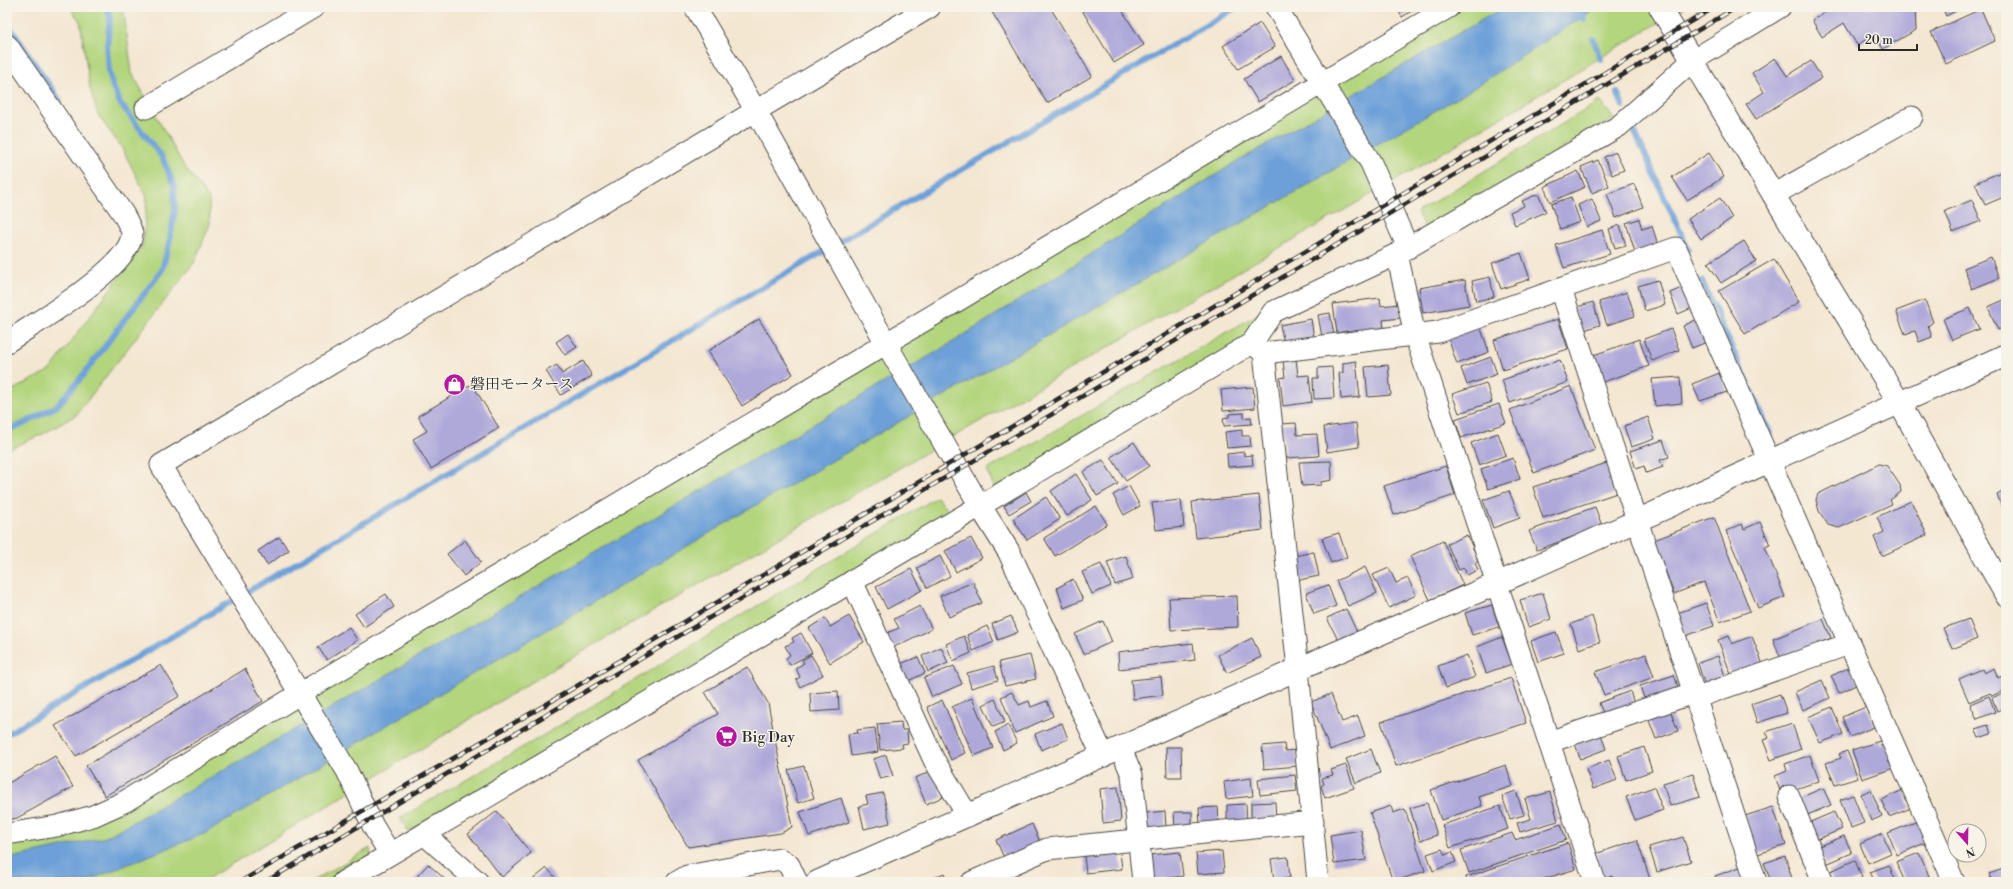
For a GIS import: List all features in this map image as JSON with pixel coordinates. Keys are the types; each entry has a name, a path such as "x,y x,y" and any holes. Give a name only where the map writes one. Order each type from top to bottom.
{"street":[{"path":"146,108 314,7"},
{"path":"695,7 756,111 889,349 934,424 980,506 1009,552 1112,753 1132,775 1143,882"},
{"path":"390,854 373,826 347,771 161,465 930,7"},
{"path":"1276,7 1371,163 1403,251 1415,334 1595,882"},
{"path":"7,834 57,826 93,816 124,802 889,349 1326,87 1449,7"},
{"path":"1660,7 1900,404 2006,595"},
{"path":"1318,882 1298,669 1258,348 1273,312 1403,251 1619,126 1692,61 1780,7"},
{"path":"7,45 124,215 132,234 128,249 114,265 94,282 7,342"},
{"path":"1773,195 1912,117"},
{"path":"343,882 980,506 1258,348 1438,332 1676,248 1770,460 1953,882"},
{"path":"1560,288 1756,882"},
{"path":"825,880 1298,669 1637,522 1770,460 1900,404 2006,355"},
{"path":"852,581 934,760 968,816"},
{"path":"1549,742 1694,696 1849,644"},
{"path":"1788,796 1823,882"},
{"path":"972,882 1047,850 1313,822"},
{"path":"424,834 478,882"},
{"path":"677,882 687,876 780,858 789,865 797,882"}],"green space":[{"path":"69,7 122,7 132,73 184,166 209,199 210,224 194,263 76,415 45,433 7,450 7,393 50,370 143,245 147,197 122,148 98,115 90,89 80,21"},
{"path":"1448,7 1685,7 1422,165 551,670 202,882 7,882 7,830 101,813"},
{"path":"1600,101 1614,119 1425,229 1417,212"},
{"path":"1260,313 1252,343 995,490 987,470"},
{"path":"937,497 952,516 409,832 400,818 544,735"},
{"path":"370,848 372,865 342,882 311,882"}],"water":[{"path":"1504,7 1598,7 1469,91 770,497 206,833 84,882 7,882 7,859 106,837 285,735 953,342 1228,167"}],"building":[{"path":"989,7 1050,7 1092,76 1047,103"},
{"path":"1080,7 1120,7 1144,45 1114,63"},
{"path":"1396,7 1418,7 1402,17"},
{"path":"1834,7 1915,7 1916,30 1883,49 1874,35 1857,45 1844,23 1822,37 1812,20"},
{"path":"1942,7 1964,7 1946,16"},
{"path":"1981,9 1995,41 1946,64 1931,32"},
{"path":"1260,23 1275,47 1238,69 1223,46"},
{"path":"1281,56 1295,80 1258,102 1244,79"},
{"path":"1775,58 1787,76 1811,61 1822,78 1756,119 1746,104 1764,92 1752,73"},
{"path":"1616,152 1624,170 1612,175 1604,157"},
{"path":"1709,153 1724,177 1687,200 1672,177"},
{"path":"1598,160 1609,186 1592,193 1581,167"},
{"path":"2006,170 2006,196 1985,205 1975,183"},
{"path":"1578,171 1585,187 1550,202 1544,187"},
{"path":"1634,184 1643,207 1616,218 1607,194"},
{"path":"1538,194 1546,212 1515,225 1510,212 1524,206 1522,201"},
{"path":"1571,197 1580,222 1560,229 1551,204"},
{"path":"1720,198 1732,218 1701,239 1688,219"},
{"path":"1592,199 1601,221 1587,227 1578,205"},
{"path":"1972,200 1981,221 1953,232 1945,211"},
{"path":"1639,219 1642,229 1652,226 1659,248 1636,255 1626,223"},
{"path":"1620,225 1626,246 1615,249 1609,229"},
{"path":"1602,230 1610,254 1564,268 1556,245"},
{"path":"1744,241 1756,261 1721,283 1708,263"},
{"path":"2006,248 2006,263 2001,250"},
{"path":"1521,253 1530,279 1501,289 1492,263"},
{"path":"1991,257 1999,278 1972,289 1964,268"},
{"path":"1774,259 1799,302 1745,334 1719,291"},
{"path":"1490,277 1494,297 1476,301 1472,281"},
{"path":"1465,280 1469,305 1423,313 1419,288"},
{"path":"1658,280 1665,305 1645,311 1638,286"},
{"path":"1684,287 1692,308 1678,314 1670,293"},
{"path":"1627,292 1635,316 1607,325 1599,302"},
{"path":"1380,298 1381,306 1399,304 1401,318 1383,320 1384,330 1348,335 1347,331 1337,333 1333,304"},
{"path":"2006,299 2006,326 1998,330 1988,307"},
{"path":"1925,300 1933,322 1928,326 1932,337 1919,342 1915,331 1905,334 1896,311"},
{"path":"1593,302 1600,325 1581,331 1574,308"},
{"path":"1970,308 1979,329 1952,340 1943,319"},
{"path":"1330,313 1334,335 1322,337 1318,315"},
{"path":"759,319 793,374 742,406 708,351"},
{"path":"1311,319 1314,338 1284,343 1280,325"},
{"path":"1558,319 1568,349 1503,370 1494,340"},
{"path":"1698,319 1707,342 1692,348 1683,326"},
{"path":"1480,326 1489,352 1457,364 1448,338"},
{"path":"1671,329 1679,350 1652,361 1644,339"},
{"path":"568,334 577,347 565,355 556,342"},
{"path":"1639,339 1649,366 1600,383 1591,356"},
{"path":"1491,357 1497,374 1467,385 1461,368"},
{"path":"1296,359 1298,376 1309,375 1312,402 1283,406 1280,378 1285,377 1283,361"},
{"path":"1560,360 1568,382 1510,403 1502,380"},
{"path":"583,361 592,376 561,395 546,371 557,365 562,374"},
{"path":"1356,361 1360,397 1341,399 1339,373 1343,373 1343,363"},
{"path":"1388,365 1391,395 1368,397 1365,367"},
{"path":"1332,367 1334,398 1314,399 1313,378 1318,378 1318,368"},
{"path":"1722,372 1727,392 1700,401 1692,384"},
{"path":"1680,377 1682,403 1655,406 1652,379"},
{"path":"1486,383 1492,402 1459,413 1452,394"},
{"path":"472,384 499,428 431,469 413,439 427,431 418,416"},
{"path":"1571,386 1595,450 1534,473 1510,410"},
{"path":"1253,387 1255,408 1223,411 1221,390"},
{"path":"1499,404 1506,423 1461,438 1455,419"},
{"path":"1244,413 1244,418 1251,417 1252,424 1224,426 1223,418 1229,417 1229,414"},
{"path":"1648,417 1655,439 1631,447 1624,426"},
{"path":"1296,423 1297,435 1317,434 1319,456 1286,458 1282,424"},
{"path":"1356,423 1359,447 1327,452 1324,427"},
{"path":"1242,430 1242,436 1250,436 1251,446 1227,448 1225,432"},
{"path":"1498,433 1506,455 1479,465 1471,443"},
{"path":"1663,440 1669,457 1660,460 1663,467 1646,473 1644,466 1636,469 1630,451"},
{"path":"1134,442 1149,466 1126,481 1111,457"},
{"path":"1244,452 1244,456 1252,455 1253,465 1228,467 1227,454"},
{"path":"1513,458 1520,479 1488,489 1481,469"},
{"path":"1103,460 1118,484 1097,496 1083,472"},
{"path":"1331,461 1332,480 1321,482 1321,485 1302,486 1299,462"},
{"path":"1607,463 1617,493 1543,518 1533,487"},
{"path":"1879,464 1887,466 1900,485 1901,492 1890,500 1892,504 1839,528 1828,525 1819,511 1816,500 1818,494"},
{"path":"1446,466 1455,495 1394,515 1384,486"},
{"path":"1076,474 1092,500 1067,516 1051,491"},
{"path":"1129,486 1140,506 1124,515 1113,495"},
{"path":"2006,490 2006,506 2003,508 1997,495"},
{"path":"1509,491 1520,518 1493,528 1483,500"},
{"path":"1026,492 1031,501 1009,514 1004,506"},
{"path":"1259,495 1263,530 1196,538 1192,502"},
{"path":"1046,497 1060,519 1027,540 1013,519"},
{"path":"1181,500 1184,527 1156,530 1152,503"},
{"path":"1911,501 1927,535 1882,556 1874,537 1884,532 1877,517"},
{"path":"1096,506 1107,524 1055,556 1044,538"},
{"path":"1595,507 1602,526 1537,550 1529,531"},
{"path":"1714,517 1750,611 1720,622 1704,582 1674,594 1654,540"},
{"path":"1760,522 1770,545 1765,547 1785,597 1758,608 1726,531 1742,524 1744,529"},
{"path":"1339,533 1347,557 1331,563 1322,538"},
{"path":"1467,535 1479,561 1475,563 1478,570 1467,575 1464,568 1459,570 1447,544"},
{"path":"279,537 289,550 267,565 258,551"},
{"path":"971,538 982,558 956,572 945,551"},
{"path":"465,540 481,562 464,576 447,554"},
{"path":"1443,541 1463,585 1430,600 1410,556"},
{"path":"1314,552 1319,576 1299,580 1294,556"},
{"path":"940,556 950,576 927,588 917,568"},
{"path":"1126,556 1133,579 1115,585 1107,562"},
{"path":"1101,564 1111,586 1092,594 1082,572"},
{"path":"1365,567 1377,593 1348,606 1336,581"},
{"path":"1389,568 1396,583 1408,578 1416,595 1389,608 1373,575"},
{"path":"911,569 922,590 887,609 876,587"},
{"path":"1073,579 1083,600 1064,608 1057,588"},
{"path":"973,582 982,603 949,617 940,596"},
{"path":"1328,585 1336,606 1314,614 1306,593"},
{"path":"1543,593 1551,619 1528,627 1520,600"},
{"path":"386,594 394,607 364,627 355,614"},
{"path":"1237,596 1238,627 1171,630 1169,598"},
{"path":"1706,603 1714,626 1685,636 1677,613"},
{"path":"1492,605 1499,627 1472,635 1465,613"},
{"path":"920,606 932,629 894,647 887,633 899,628 894,619"},
{"path":"1346,609 1357,632 1338,640 1327,618"},
{"path":"849,616 864,642 830,663 809,628 825,618 830,627"},
{"path":"1011,616 1018,632 998,640 992,624"},
{"path":"1592,616 1600,642 1579,649 1571,624"},
{"path":"1823,619 1831,638 1781,659 1773,639"},
{"path":"1969,619 1977,639 1952,649 1943,628"},
{"path":"1103,621 1112,642 1084,654 1075,634"},
{"path":"987,626 994,642 973,651 967,635"},
{"path":"349,627 357,640 327,660 318,647"},
{"path":"1556,632 1564,653 1538,662 1531,641"},
{"path":"801,633 812,653 790,665 786,658 790,655 785,646 794,642 792,638"},
{"path":"964,636 971,653 953,661 946,644"},
{"path":"1729,636 1732,644 1752,636 1763,665 1732,677 1718,640"},
{"path":"1502,637 1512,664 1486,673 1477,647"},
{"path":"1252,638 1261,657 1227,673 1218,655"},
{"path":"1193,643 1195,660 1119,669 1118,652"},
{"path":"941,647 948,663 928,672 922,656"},
{"path":"1646,654 1654,677 1604,695 1595,672"},
{"path":"811,655 823,675 800,687 796,680 800,677 796,668 804,663 802,660"},
{"path":"1030,655 1036,679 1005,686 999,662"},
{"path":"1467,655 1475,677 1446,688 1438,666"},
{"path":"1718,656 1725,676 1704,683 1698,663"},
{"path":"918,657 925,673 908,681 900,664"},
{"path":"161,665 180,696 76,756 55,726"},
{"path":"954,666 962,684 932,697 924,678"},
{"path":"994,666 998,680 971,688 967,673"},
{"name":"Big Day","path":"747,667 768,703 792,827 781,833 688,847 638,760 718,714 705,692"},
{"path":"1850,667 1858,684 1839,693 1831,676"},
{"path":"1994,668 1998,678 2002,676 2006,684 2002,686 2004,690 1992,696 1990,693 1969,702 1959,679 1982,669 1984,673"},
{"path":"245,669 263,701 105,796 86,766"},
{"path":"1674,675 1680,692 1646,704 1640,686"},
{"path":"1161,677 1163,695 1133,699 1131,680"},
{"path":"1511,678 1526,723 1396,766 1381,722"},
{"path":"1822,680 1830,698 1803,710 1795,692"},
{"path":"838,691 839,710 811,712 810,693"},
{"path":"1630,691 1635,707 1605,718 1599,703"},
{"path":"1012,692 1019,705 1029,701 1031,707 1047,701 1053,716 1015,733 1001,697"},
{"path":"2006,692 2006,707 1997,711 1992,698"},
{"path":"1331,694 1342,722 1358,716 1365,736 1330,750 1311,702"},
{"path":"1780,694 1787,713 1757,723 1751,704"},
{"path":"1989,696 1995,712 1977,719 1970,704"},
{"path":"972,698 993,748 974,756 952,707"},
{"path":"995,699 1005,722 993,727 983,705"},
{"path":"942,700 965,753 951,760 927,707"},
{"path":"1832,707 1843,734 1820,743 1808,717"},
{"path":"1866,707 1874,727 1850,737 1842,717"},
{"path":"1670,710 1678,731 1656,739 1648,718"},
{"path":"901,722 902,730 907,730 908,743 902,744 903,748 880,750 877,724"},
{"path":"1062,723 1068,739 1041,750 1035,734"},
{"path":"1792,723 1801,749 1771,760 1763,740 1769,738 1766,732"},
{"path":"1008,725 1017,743 1003,750 995,732"},
{"path":"1988,725 1991,734 1979,738 1975,729"},
{"path":"875,728 878,752 851,756 848,734 858,733 857,730"},
{"path":"1601,734 1606,749 1580,759 1575,743"},
{"path":"1880,741 1881,745 1886,743 1894,768 1862,779 1852,750"},
{"path":"1284,744 1285,751 1296,750 1298,766 1264,769 1262,746"},
{"path":"1166,747 1181,747 1182,777 1167,777"},
{"path":"1644,747 1652,771 1626,780 1618,756"},
{"path":"1371,749 1380,773 1356,783 1346,759"},
{"path":"1847,751 1858,778 1835,785 1826,763 1841,758 1839,754"},
{"path":"886,755 893,776 880,779 873,759"},
{"path":"1810,755 1819,781 1781,794 1775,776 1787,771 1785,764"},
{"path":"55,756 73,787 17,818 7,820 7,784"},
{"path":"1609,760 1617,780 1593,789 1586,769"},
{"path":"1346,765 1354,788 1325,798 1321,786 1324,784 1322,778 1333,775 1331,770"},
{"path":"1506,765 1513,786 1479,797 1482,806 1441,820 1431,790"},
{"path":"804,766 814,798 798,803 788,770"},
{"path":"932,771 943,797 926,804 915,778"},
{"path":"1693,774 1700,797 1670,806 1663,783"},
{"path":"1295,775 1297,791 1260,795 1258,779"},
{"path":"1251,778 1253,796 1226,799 1224,782"},
{"path":"1118,787 1121,821 1103,823 1100,789"},
{"path":"1654,787 1663,810 1635,820 1626,797"},
{"path":"1823,788 1831,805 1805,816 1797,799"},
{"path":"1871,790 1882,816 1871,821 1861,794"},
{"path":"1903,790 1911,808 1889,817 1881,800"},
{"path":"1516,791 1524,815 1510,819 1502,796"},
{"path":"1550,792 1558,821 1520,832 1517,823 1531,819 1525,799"},
{"path":"883,793 890,823 864,829 859,806 868,804 866,796"},
{"path":"1853,795 1864,823 1851,828 1840,800"},
{"path":"841,798 849,822 809,836 800,812"},
{"path":"1275,802 1276,819 1251,820 1251,803"},
{"path":"1427,803 1437,835 1420,841 1410,808"},
{"path":"1246,804 1247,822 1227,823 1227,805"},
{"path":"1391,806 1393,813 1405,809 1425,871 1393,882 1370,813"},
{"path":"1500,806 1508,829 1450,848 1442,825"},
{"path":"1218,807 1219,824 1200,825 1199,808"},
{"path":"1773,807 1786,845 1758,854 1745,816"},
{"path":"497,811 531,853 502,877 468,834"},
{"path":"1165,811 1166,828 1147,830 1146,813"},
{"path":"1174,812 1192,812 1192,829 1175,829"},
{"path":"1834,812 1842,829 1816,840 1808,823"},
{"path":"1918,821 1927,842 1897,855 1888,833"},
{"path":"1032,824 1041,844 1005,860 996,840"},
{"path":"1561,824 1566,840 1469,873 1461,850 1512,833 1515,840"},
{"path":"1361,830 1366,860 1334,864 1330,835"},
{"path":"1882,834 1891,853 1868,863 1860,844"},
{"path":"1844,836 1852,853 1826,864 1818,847"},
{"path":"1683,837 1691,861 1657,872 1649,847"},
{"path":"1637,840 1651,882 1614,882 1612,876 1604,879 1595,854"},
{"path":"1568,843 1576,869 1534,882 1467,882 1466,877"},
{"path":"1442,849 1445,855 1452,852 1456,862 1433,871 1427,854"},
{"path":"1222,851 1224,872 1198,874 1196,853"},
{"path":"1120,852 1122,869 1086,873 1084,856"},
{"path":"1180,852 1183,876 1152,880 1149,855"},
{"path":"1919,853 1929,876 1914,882 1905,882 1896,862"},
{"path":"1785,856 1793,882 1771,882 1764,863"},
{"path":"1288,857 1290,878 1274,880 1271,859"},
{"path":"1855,860 1862,878 1852,882 1833,882 1829,872"},
{"path":"428,864 448,882 412,882"},
{"path":"1889,865 1896,882 1875,882 1870,872"},
{"path":"1740,867 1745,882 1717,882 1715,876"},
{"path":"547,868 559,882 530,882"},
{"path":"2006,868 2006,882 1992,882 1989,874"},
{"path":"944,873 948,882 925,882"},
{"path":"1226,878 1227,882 1213,882 1213,880"}],"waterway":[{"path":"7,430 23,424 57,406 84,374 162,270 169,244 175,210 174,185 162,157 120,103 113,87 109,72 107,47 110,16 106,7"},
{"path":"7,734 1237,7"},
{"path":"1584,7 1582,15 1584,19"},
{"path":"7,23 60,101"},
{"path":"1593,39 1601,59"},
{"path":"1617,92 1623,106"},
{"path":"1633,128 1688,249"},
{"path":"1702,281 1770,433"}],"railway":[{"path":"240,882 545,705 1715,7"},
{"path":"265,882 1737,7"}],"place":[{"name":"磐田モータース","path":"454,384"},
{"name":"Big Day","path":"726,737"}]}
